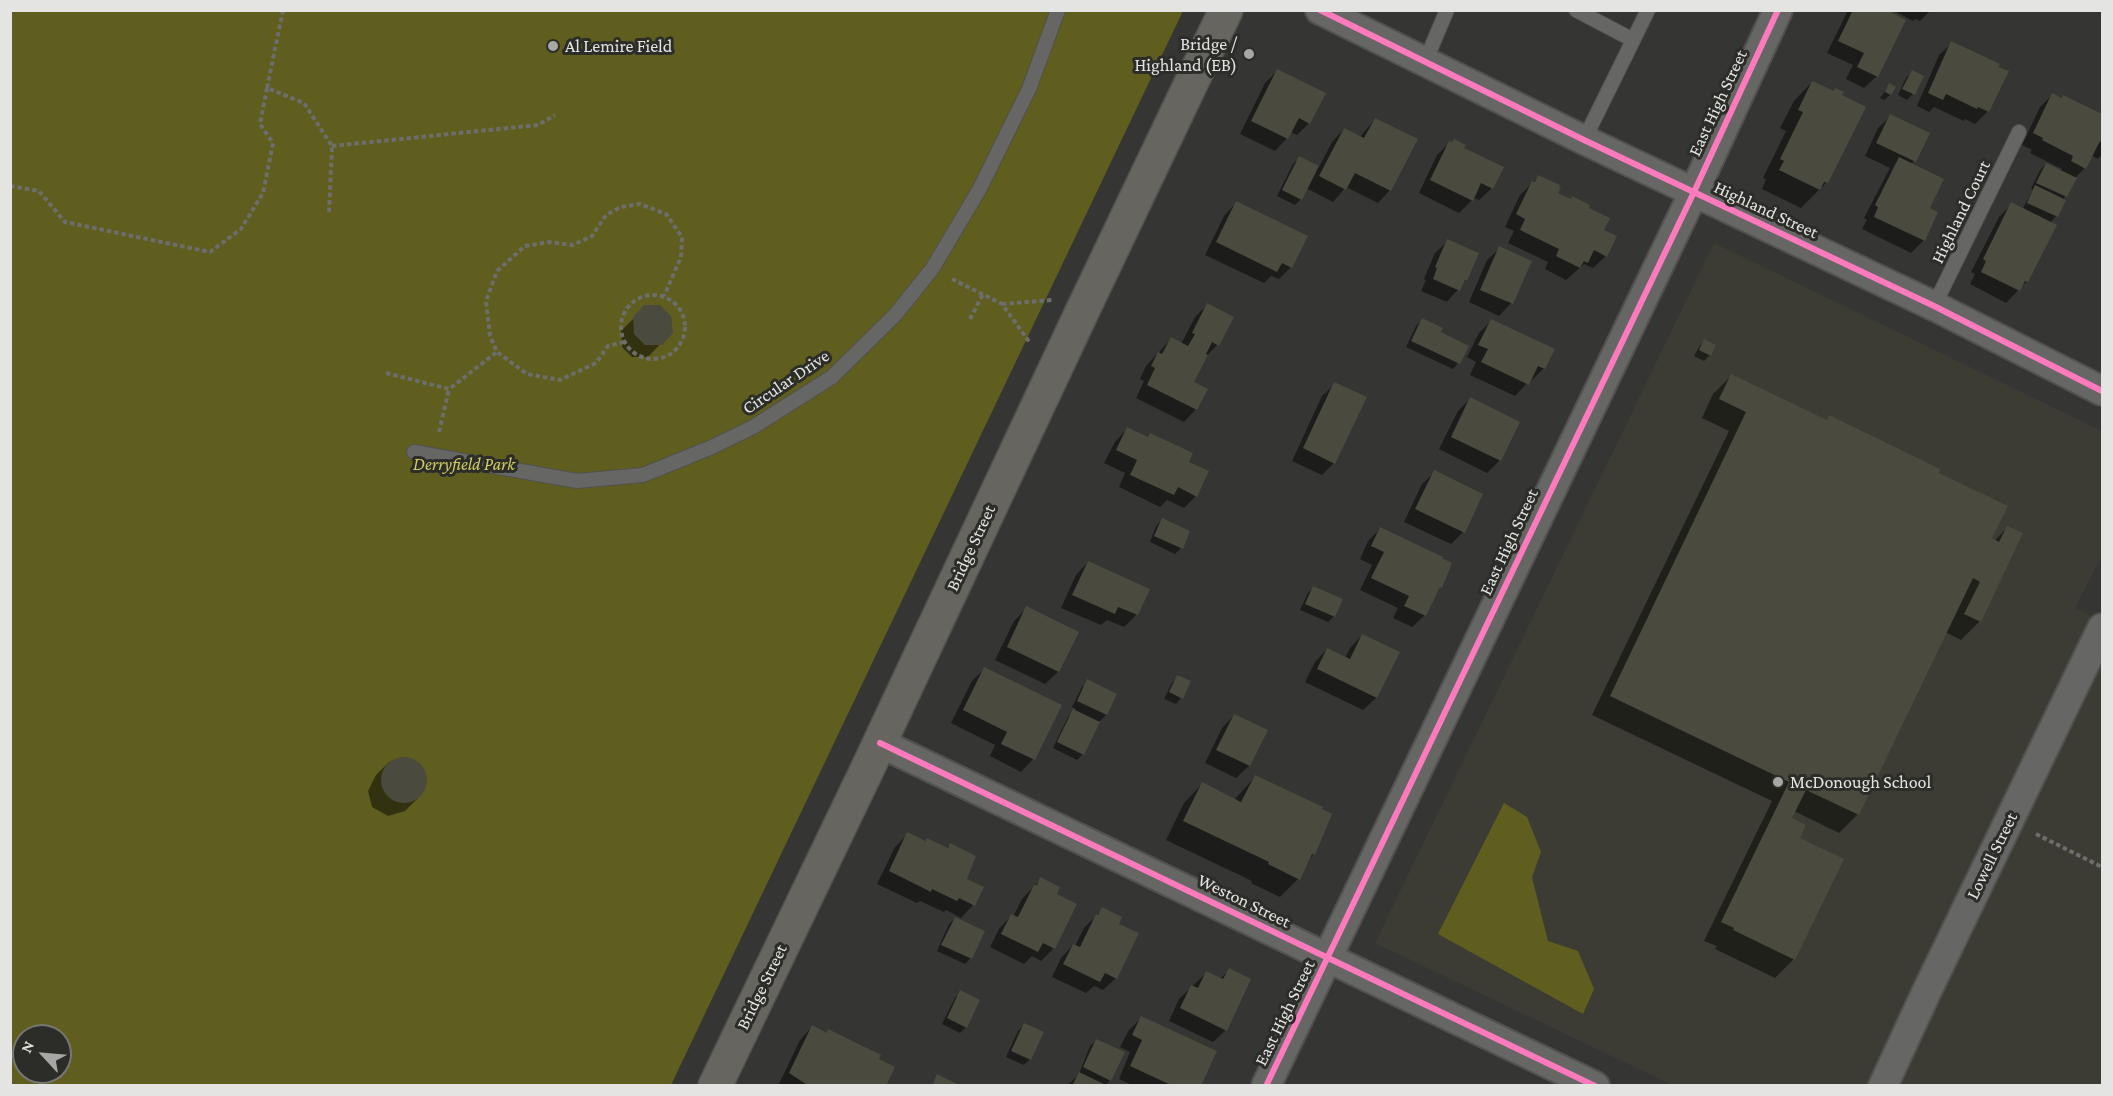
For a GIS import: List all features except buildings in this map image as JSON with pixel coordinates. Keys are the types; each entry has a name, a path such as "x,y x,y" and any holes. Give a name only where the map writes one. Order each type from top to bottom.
{"main road":[{"name":"Bridge Street","path":"715,1086 1226,10"}],"street":[{"name":"Highland Street","path":"1320,10 1584,140 1935,306 2103,391"},
{"name":"East High Street","path":"1266,1086 1694,192 1778,10"},
{"name":"Lowell Street","path":"1883,1086 2103,628"},
{"name":"Weston Street","path":"880,742 1595,1086"}],"lane":[{"name":"Circular Drive","path":"414,452 576,480 643,475 712,447 753,427 832,377 895,315 932,269 979,190 1024,99 1058,10"},
{"path":"1425,62 1447,10"},
{"path":"1576,10 1633,40"},
{"path":"1584,140 1648,10"},
{"name":"Highland Court","path":"1935,306 2019,132"}],"path":[{"path":"10,186 39,191 65,222 210,252 241,229 263,193 273,143 260,124 283,10"},
{"path":"267,88 304,103 332,146 329,213"},
{"path":"332,146 538,125 555,115"},
{"path":"624,342 608,346 596,363 560,380 527,374 497,352 490,336 486,301 497,271 525,246 549,242 573,245 592,236 606,215 621,207 640,204 666,214 682,237 681,256 664,296"},
{"path":"946,276 1002,304 1035,350"},
{"path":"653,294 664,296 681,310 685,331 676,349 658,358 648,359 630,350 624,342 621,321 625,310 642,296 653,294"},
{"path":"970,319 983,294"},
{"path":"1002,304 1059,299"},
{"path":"434,456 449,389 497,352"},
{"path":"386,373 449,389"},
{"path":"2035,834 2103,867"}],"shaded area":[{"name":"McDonough School","path":"1714,243 2102,431 2102,555 2075,608 2102,621 2102,1085 1672,1085 1375,943"}],"green space":[{"name":"Derryfield Park","path":"10,11 1183,11 671,1085 11,1085"},
{"path":"1504,803 1527,817 1541,852 1532,877 1548,941 1578,951 1594,989 1583,1014 1438,934"}],"cycle path":[{"path":"1320,10 1584,140 1934,306 2102,391"},
{"path":"1266,1086 1694,192 1778,10"},
{"path":"880,743 1595,1086"}],"place":[{"name":"Al Lemire Field","path":"553,46"},
{"name":"Bridge / Highland (EB)","path":"1249,54"},
{"name":"McDonough School","path":"1778,782"}]}
